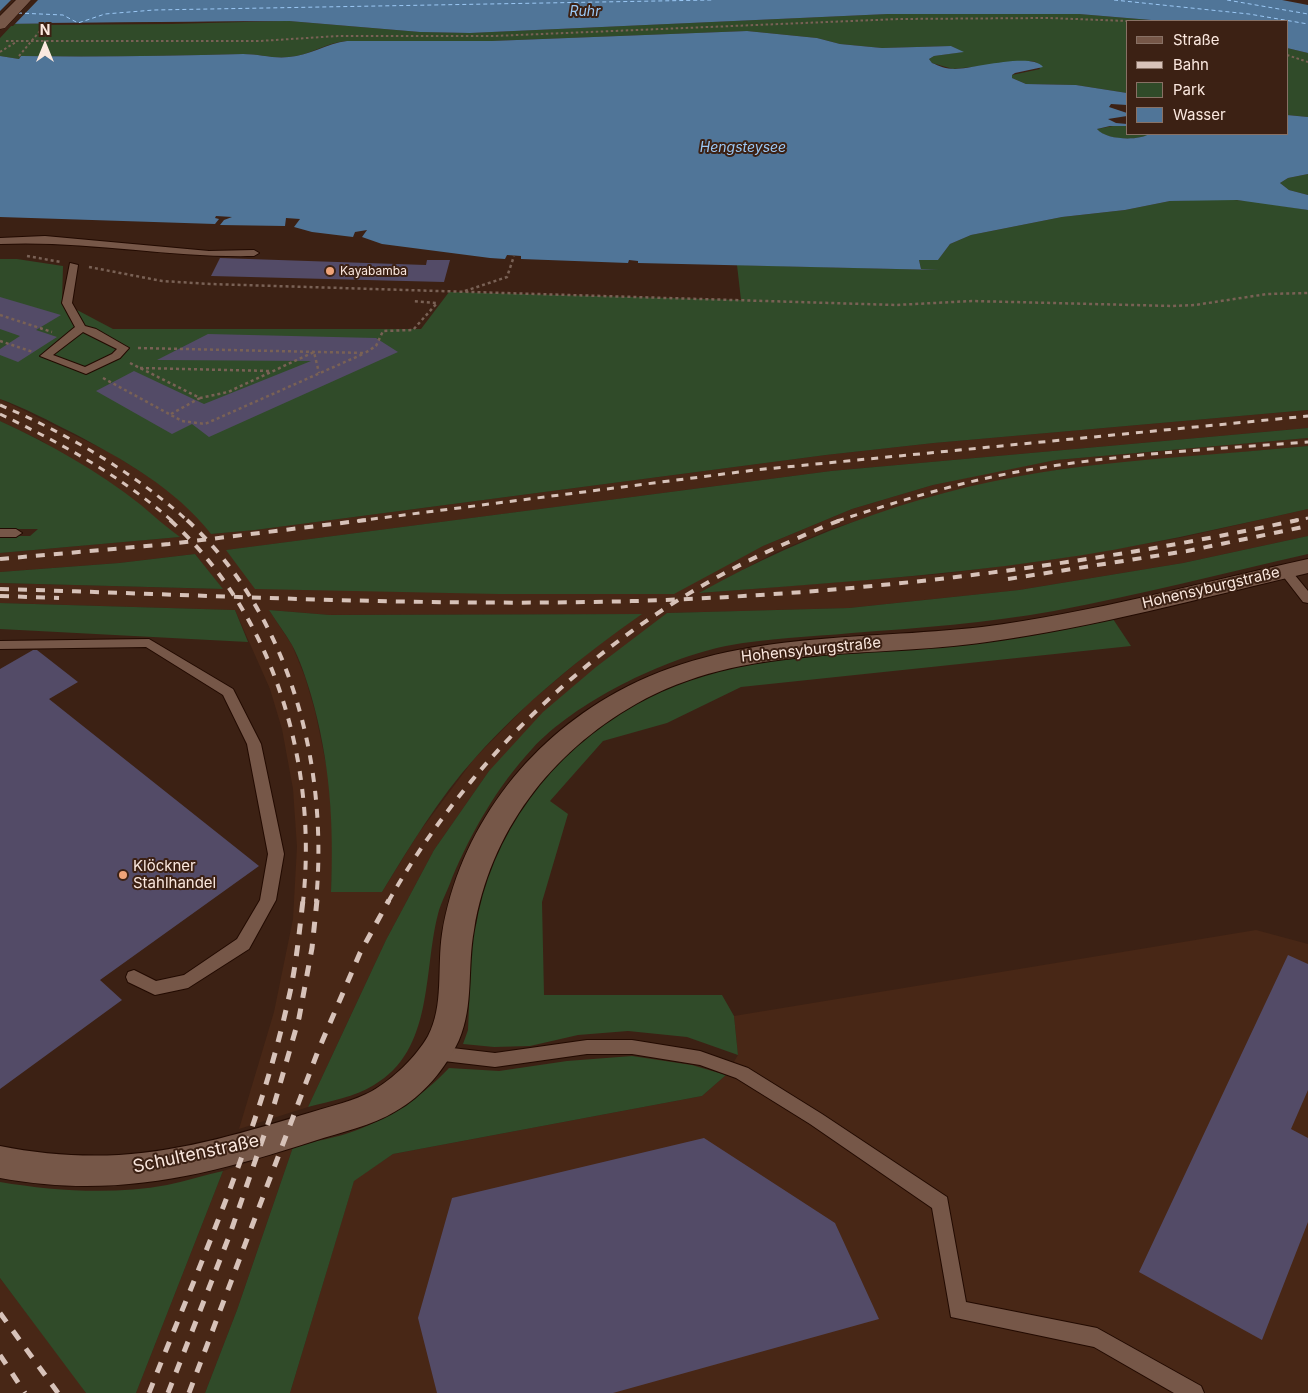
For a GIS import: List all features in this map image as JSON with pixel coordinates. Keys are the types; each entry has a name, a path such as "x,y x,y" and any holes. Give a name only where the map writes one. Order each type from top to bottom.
{"main road":[{"path":"0,25 21,3"}],"street":[{"name":"Hohensyburgstraße","path":"302,1130 388,1099 435,1053 443,1040 450,1021 457,936 464,901 490,830 523,782 542,761 564,740 613,705 666,678 701,665 737,657 773,651 1012,630 1075,619 1297,569"},
{"name":"Schultenstraße","path":"0,1162 58,1170 136,1169 200,1158 302,1130"}],"lane":[{"path":"0,242 45,239 209,254 254,253"},
{"path":"45,356 86,371 120,352 92,331 81,328 67,303 73,264"},
{"path":"45,356 81,328"},
{"path":"0,533 16,533"},
{"path":"1297,569 1308,599"},
{"path":"0,645 149,643 228,692 254,744 276,854 268,900 243,944 188,981 155,988 134,977"},
{"path":"435,1053 495,1060 587,1047 632,1047 700,1058 742,1073 816,1119 940,1203 958,1310 1097,1338 1194,1393"}],"path":[{"path":"0,40 260,41 338,36 494,36 926,18 1049,18 1126,21"},
{"path":"19,56 44,26"},
{"path":"0,52 17,41"},
{"path":"1288,55 1308,62"},
{"path":"23,255 185,283 886,305 990,301 1173,306 1195,305 1267,294 1308,293"},
{"path":"463,292 507,277 514,256"},
{"path":"86,371 114,382 189,423 205,424 365,353 376,346 383,331 413,330 437,303 412,300"},
{"path":"0,315 69,338"},
{"path":"0,341 45,356"},
{"path":"120,352 365,353"},
{"path":"120,352 140,368 200,398"},
{"path":"171,414 200,398 228,392 314,352"},
{"path":"314,352 319,373"},
{"path":"140,368 273,371"}],"shaded area":[{"path":"0,399 111,453 168,489 200,519 211,534 255,530 826,455 934,443 1308,410 1308,428 831,471 227,550 256,589 728,563 763,546 852,509 933,485 987,473 1056,460 1308,438 1308,446 1062,469 941,494 831,529 774,553 700,593 940,574 1049,560 1179,538 1308,509 1308,536 1183,563 1019,590 849,608 667,613 489,771 434,850 386,940 308,1107 239,1129 274,1012 293,919 297,847 293,789 282,729 270,689 235,610 0,603 0,583 222,589 195,554 119,563 0,572 0,553 179,537 42,441 0,421","holes":["269,610 330,615 641,614 593,649 530,702 474,759 418,834 382,892 331,892 333,842 329,778 315,711 305,677 292,645"]},
{"path":"1256,930 1308,944 1308,1393 290,1393 354,1180 393,1154 702,1096 726,1075 738,1055 734,1016"},
{"path":"293,1147 237,1310 205,1393 136,1393 223,1171"},
{"path":"0,1278 79,1382 86,1393 0,1393"}],"green space":[{"path":"888,14 1079,14 1151,20 1126,20 1126,93 1076,85 1026,84 1012,78 1012,75 1040,69 1036,62 1030,61 953,69 932,63 929,59 934,56 963,52 951,46 882,48 840,44 817,38 747,31 491,41 347,41 296,56 283,57 243,54 21,56 19,59 0,56 0,38 13,24 289,21 420,32 470,33"},
{"path":"1288,48 1308,53 1308,117 1288,115"},
{"path":"1118,125 1126,126 1126,135 1149,135 1137,138 1122,138 1108,136 1097,129"},
{"path":"1308,174 1308,195 1289,190 1280,183 1288,178"},
{"path":"1217,199 1252,201 1308,210 1308,410 934,443 826,455 255,530 211,534 181,503 148,476 73,433 0,399 0,259 17,259 63,266 62,302 113,329 421,329 449,292 741,300 737,265 939,270 921,269 919,260 938,260 950,244 971,235 1062,217 1125,210 1170,201"},
{"path":"0,421 37,439 91,470 141,505 180,537 0,553 0,536 30,536 38,529 0,529"},
{"path":"1308,428 1308,438 1056,460 933,485 852,509 763,546 674,594 498,594 255,589 226,550 831,471"},
{"path":"1308,446 1308,509 1147,544 1049,560 918,576 699,593 742,570 830,531 875,514 968,487 1015,477 1093,465"},
{"path":"1308,536 1308,554 1086,605 1004,619 953,625 773,639 726,646 701,652 648,672 596,699 550,732 532,749 486,810 452,878 439,910 433,937 423,1008 417,1031 407,1052 393,1070 374,1085 350,1096 308,1107 386,940 434,850 489,771 543,712 596,667 667,613 849,608 1019,590 1183,563"},
{"path":"195,554 223,589 0,583 0,572 119,563"},
{"path":"0,603 235,610 248,642 0,629"},
{"path":"269,610 330,615 642,614 597,646 554,681 513,718 475,758 437,806 382,892 331,892 331,817 323,744 307,682 298,657"},
{"path":"1113,619 1131,646 741,687 667,723 603,741 550,801 568,814 542,902 544,995 722,995 734,1016 738,1055 687,1037 628,1031 578,1035 530,1046 494,1047 463,1044 468,1030 472,936 478,900 502,837 534,786 598,724 670,685 741,664"},
{"path":"632,1056 692,1065 726,1075 702,1096 393,1154 354,1181 290,1393 205,1393 237,1310 293,1147 349,1133 370,1125 407,1104 440,1078 449,1068 499,1071 567,1061"},
{"path":"223,1171 136,1393 86,1393 0,1278 0,1182 62,1190 126,1190 167,1185"}],"water":[{"name":"Ruhr","path":"0,0 1282,0 1308,5 1308,53 1288,48 1288,20 1151,20 1079,14 888,14 470,33 420,32 289,21 0,24"},
{"name":"Hengsteysee","path":"747,31 817,38 840,44 882,48 951,46 964,52 934,56 929,59 932,63 952,69 1001,62 1027,61 1037,63 1043,67 1015,73 1012,75 1012,78 1026,84 1076,85 1126,93 1126,105 1111,104 1109,107 1126,113 1126,116 1108,119 1116,123 1126,124 1126,126 1110,126 1097,129 1101,133 1122,138 1138,138 1146,135 1288,135 1288,115 1308,117 1308,174 1288,178 1280,183 1289,190 1308,195 1308,210 1237,200 1170,201 1125,210 1062,217 971,235 950,244 938,260 919,260 921,269 939,270 638,263 638,261 629,260 628,263 521,259 521,256 507,255 505,259 490,258 382,244 362,237 367,230 355,232 353,237 312,232 294,227 300,219 286,218 285,226 220,225 224,220 232,217 216,216 215,218 219,219 215,224 0,217 0,56 19,59 21,56 243,54 283,57 304,54 347,41 491,41"}],"pier":[{"path":"11,0 38,0 13,26 0,26 0,11"},
{"path":"280,21 171,24 40,25 42,23"}],"building":[{"name":"Kayabamba","path":"220,258 426,265 427,260 450,260 444,282 211,276"},
{"path":"0,297 61,315 36,330 57,337 18,362 0,355 0,349 20,336 0,329"},
{"path":"208,334 376,338 398,352 209,437 192,424 172,434 96,391 134,371 204,404 311,361 157,360"},
{"name":"Klöckner Stahlhandel","path":"33,650 37,650 78,682 49,699 259,866 100,980 122,1000 0,1089 0,669"},
{"path":"1288,955 1308,964 1308,1090 1291,1129 1308,1138 1308,1222 1262,1340 1139,1272"},
{"path":"704,1138 835,1223 879,1319 613,1393 437,1393 418,1318 452,1198"}],"ferry route":[{"path":"18,13 63,15 78,23 105,14 154,10 712,0"},
{"path":"1114,0 1249,14 1284,20"},
{"path":"1227,0 1308,14"},
{"path":"1288,21 1308,24"}],"railway":[{"path":"0,405 50,428 122,470 188,521"},
{"path":"0,414 46,437 111,475 152,504 172,521"},
{"path":"357,521 755,470 1308,416"},
{"path":"837,521 955,486 1063,464 1132,456 1308,442"},
{"path":"1292,521 1308,518"},
{"path":"170,520 190,541"},
{"path":"206,540 366,520"},
{"path":"682,599 721,575 782,545 841,520"},
{"path":"682,599 802,592 968,576 1134,552 1298,520"},
{"path":"188,521 206,540"},
{"path":"1008,579 1187,551 1308,526"},
{"path":"190,541 206,540"},
{"path":"206,540 223,558 250,598"},
{"path":"0,559 190,541"},
{"path":"190,541 206,558 235,597"},
{"path":"0,589 235,597"},
{"path":"0,596 59,598"},
{"path":"235,597 250,598"},
{"path":"235,597 262,646 281,695 295,746 303,798 306,850 303,902"},
{"path":"250,598 477,602 682,599"},
{"path":"250,598 277,646 295,695 308,746 316,798 318,850 316,902"},
{"path":"388,902 424,845 464,790 508,739 556,692 608,649 682,599"},
{"path":"149,1393 226,1200 261,1100 276,1051 291,989 303,900"},
{"path":"168,1393 230,1234 272,1112 299,1018 312,948 317,900"},
{"path":"189,1393 318,1051 360,953 389,900"},
{"path":"0,1313 58,1393"},
{"path":"0,1355 25,1393"}],"place":[{"name":"Kayabamba","path":"330,271"},
{"name":"Klöckner Stahlhandel","path":"123,875"}]}
